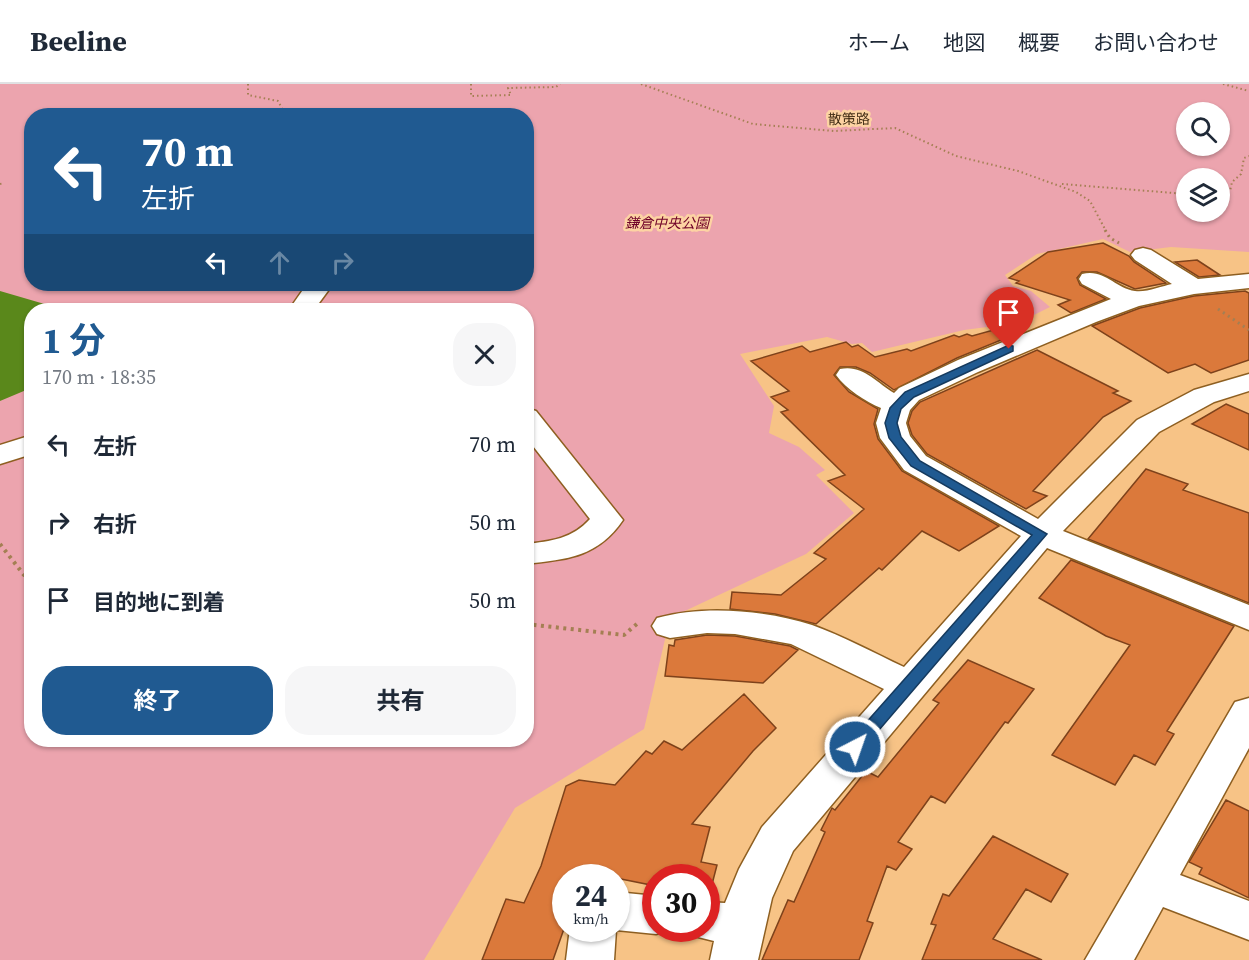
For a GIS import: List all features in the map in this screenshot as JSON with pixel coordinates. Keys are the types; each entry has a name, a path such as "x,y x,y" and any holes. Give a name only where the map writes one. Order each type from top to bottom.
{"street":[{"path":"1143,255 1194,287"},
{"path":"1091,279 1132,300"},
{"path":"1249,281 1194,287 1132,300 1087,316 968,366 909,394 896,408 891,423 895,438 915,463 1041,534 1249,618"},
{"path":"850,375 882,398 899,405"},
{"path":"726,935 777,839 1041,534 1148,426 1204,396 1249,382"},
{"path":"534,427 607,520 597,532 577,547 534,553"},
{"path":"0,455 24,447"},
{"path":"670,626 707,621 735,622 800,634 908,686"},
{"path":"1109,960 1154,884 1249,712"},
{"path":"1154,884 1249,921"},
{"path":"590,960 592,942"}],"path":[{"path":"248,84 248,95 278,101 282,108"},
{"path":"471,84 471,96 511,95 508,88 556,87 560,84"},
{"name":"散策路","path":"641,84 753,124 834,131 898,129 921,136 956,156 1056,183"},
{"path":"1223,84 1249,91"},
{"path":"1230,191 1232,182 1241,174 1244,158 1249,156"},
{"path":"1056,183 1176,193"},
{"path":"1056,183 1090,201 1110,238 1143,255"},
{"path":"0,544 24,575"},
{"path":"534,625 624,635"}],"green space":[{"name":"鎌倉中央公園","path":"0,84 1249,84 1249,252 1171,247 1130,252 1103,239 1037,254 1005,275 1013,286 1031,291 1050,307 1018,323 964,330 872,352 862,343 852,344 827,337 740,354 774,406 769,433 799,447 825,470 816,475 854,513 806,554 670,618 644,729 515,808 424,960 0,960"}],"shaded area":[{"path":"0,291 41,303 24,303 24,391 0,401"}],"building":[{"path":"1103,243 1129,256 1134,262 1166,283 1135,289 1097,272 1082,272 1077,278 1080,285 1106,299 1071,313 1058,305 1070,300 1016,283 1019,281 1009,278 1048,252"},
{"path":"1197,260 1220,275 1199,277 1175,262"},
{"path":"1245,291 1249,293 1249,360 1211,373 1195,364 1168,373 1092,326 1140,308 1194,296"},
{"path":"997,329 1011,336 957,358 894,390 870,373 856,367 840,367 834,375 849,392 878,409 874,424 878,439 902,471 999,526 959,551 922,531 882,570 879,568 816,624 775,614 730,609 732,592 781,595 826,559 814,553 864,509 828,481 845,475 781,412 788,410 771,397 789,391 751,361 802,346 810,352 846,342 852,347 858,345 875,357 907,349 911,351 954,335 972,336"},
{"path":"1037,350 1118,391 1113,393 1131,401 1103,417 1033,491 1047,496 1026,509 927,454 912,435 908,423 912,411 920,402"},
{"path":"1226,404 1249,414 1249,450 1192,424"},
{"path":"1146,469 1188,484 1183,490 1249,513 1249,603 1088,539"},
{"path":"1071,560 1234,626 1167,731 1174,734 1155,765 1134,755 1115,785 1052,755 1130,645 1106,636 1039,598"},
{"path":"707,635 735,636 790,646 798,650 763,683 665,676 669,645 674,646 675,640"},
{"path":"968,660 1034,689 1008,723 1005,722 945,803 931,796 898,842 912,849 896,870 887,866 867,921 873,923 859,960 762,960 788,900 794,902 825,832 821,830 832,808 835,810 866,771 878,777 939,703 933,700"},
{"path":"744,694 776,728 753,751 692,824 710,827 701,862 712,864 642,864 642,883 630,881 630,864 552,864 552,942 559,942 553,960 482,960 506,899 524,903 541,866 566,786 579,780 615,785 646,751 652,754 664,741 682,750"},
{"path":"1226,800 1249,811 1249,898 1199,874 1202,868 1189,862"},
{"path":"993,836 1068,874 1051,902 1026,889 993,939 1042,960 922,960 936,925 931,924 943,894 949,896"}],"route":[{"path":"855,747 1041,534 915,463 895,438 891,423 896,408 909,394 1009,349"}]}
